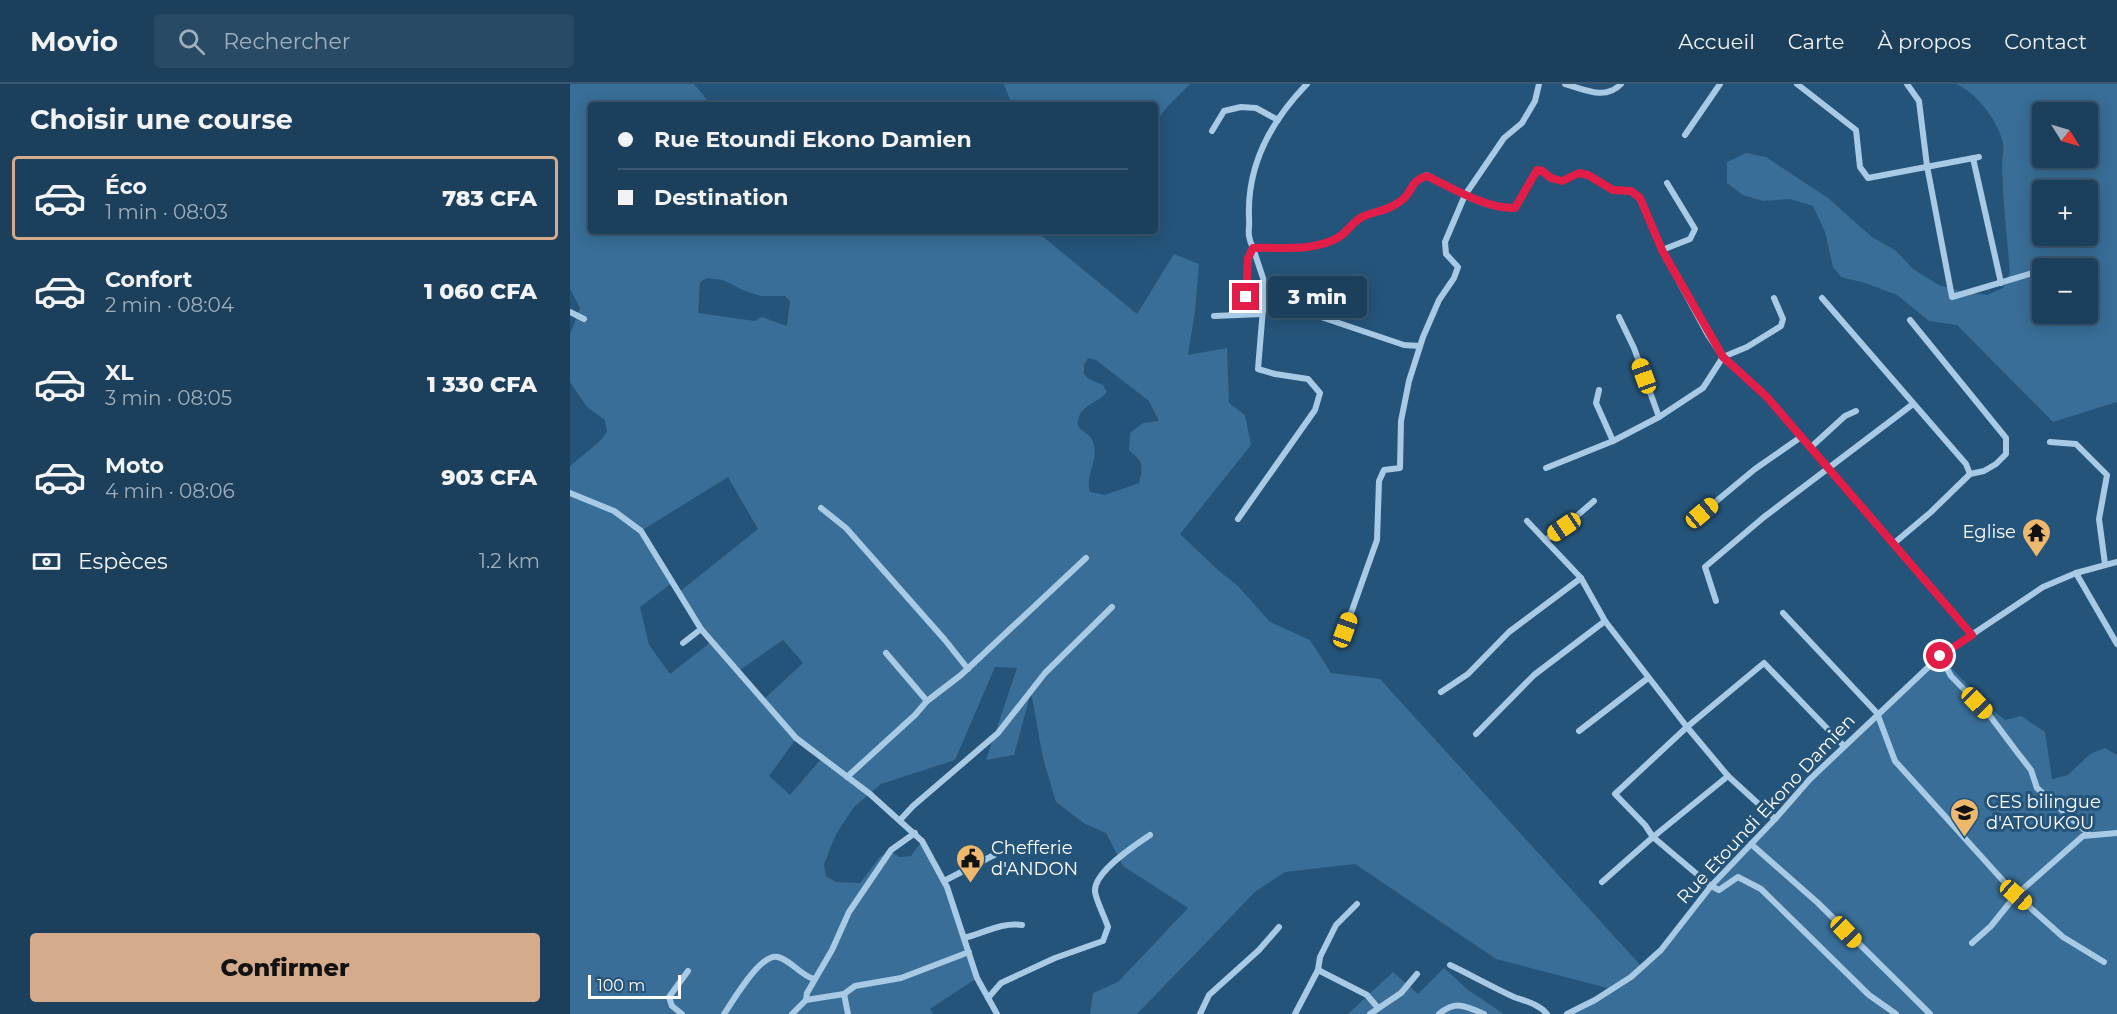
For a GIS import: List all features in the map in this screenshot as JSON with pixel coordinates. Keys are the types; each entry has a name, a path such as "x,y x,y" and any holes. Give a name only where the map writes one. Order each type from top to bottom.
{"street":[{"path":"1238,519 1315,410 1320,393 1308,379 1258,369 1265,284 1247,236 1250,183 1255,164 1283,110 1306,84"},
{"path":"1345,630 1377,540 1379,482 1384,470 1400,468 1401,421 1409,381 1420,346 1439,300 1454,278 1458,267 1446,254 1445,242 1465,195 1504,138 1522,123 1534,100 1539,84"},
{"path":"1565,84 1597,93 1608,93 1621,84"},
{"path":"1685,135 1720,84"},
{"path":"1797,84 1856,130 1860,167 1868,178 1976,158 2001,282"},
{"path":"1907,84 1919,101 1927,166 1952,297 2032,273"},
{"path":"1212,131 1224,111 1241,107 1256,108 1278,120"},
{"path":"1253,248 1317,246 1329,242 1362,217 1379,213 1404,199 1417,179 1427,176 1465,195 1504,209 1515,208 1537,170 1562,181 1579,173 1588,175 1613,190 1631,191 1640,198 1662,250 1723,357 1767,397 1946,602 1972,635"},
{"path":"1662,250 1690,239 1695,228 1667,183"},
{"path":"1246,297 1248,258 1253,248"},
{"path":"1546,468 1613,441 1659,417 1703,388 1723,357 1747,347 1781,326 1783,319 1774,298"},
{"path":"1822,298 1966,464 1970,474"},
{"path":"1214,316 1290,310 1404,345 1420,346"},
{"path":"570,312 584,319"},
{"path":"1619,317 1634,348 1659,417"},
{"path":"1893,544 1931,512 1970,474 1996,465 2006,454 2006,438 1911,320"},
{"path":"1599,390 1596,403 1613,441"},
{"path":"1716,601 1705,567 1827,467 1913,404"},
{"path":"1810,447 1845,416 1856,411"},
{"path":"1702,513 1755,469 1801,437"},
{"path":"2050,442 2076,444 2107,474 2099,519 2105,564"},
{"path":"570,494 614,512 641,531 701,629 796,738 900,820 922,841 944,881 977,978 997,1014"},
{"path":"1545,540 1594,501"},
{"path":"820,508 846,528 968,669"},
{"path":"1527,521 1581,578 1605,621 1687,727 1728,776 1775,819"},
{"path":"847,777 915,715 927,701 968,669 1086,558"},
{"name":"Rue Etoundi Ekono Damien","path":"1567,1014 1595,1000 1642,967 1661,950 1711,886 1810,779 1940,656 2043,587 2076,573 2117,562"},
{"path":"2076,573 2117,644"},
{"path":"1441,692 1468,674 1509,632 1581,578"},
{"path":"900,820 913,806 998,733 1045,673 1112,607"},
{"path":"1783,613 1877,714 1895,761 2016,895 2062,937 2104,962"},
{"path":"1476,734 1533,675 1605,621"},
{"path":"683,643 701,629"},
{"path":"886,653 927,701"},
{"path":"1940,656 1951,676 1990,716 2031,770 2037,788 2090,835"},
{"path":"1844,746 1764,663 1687,727 1615,794 1645,825 1653,837 1711,886 1719,890 1738,877 1761,890 1869,995 1896,1014"},
{"path":"1579,731 1648,678"},
{"path":"1602,882 1728,776"},
{"path":"806,1000 807,993 832,950 849,912 891,850 915,833"},
{"path":"1972,943 1991,926 2016,895 2083,836 2117,833"},
{"path":"988,998 1001,984 1055,958 1103,941 1108,927 1095,892 1098,878 1130,848 1150,835"},
{"path":"1750,844 1818,903 1930,1014"},
{"path":"944,881 996,854"},
{"path":"1295,1014 1318,970 1320,957 1336,925 1357,904"},
{"path":"964,938 1006,924 1022,925"},
{"path":"1200,1014 1209,995 1258,950 1279,927"},
{"path":"792,1014 806,1000 844,994 855,986 901,978 969,952"},
{"path":"724,1014 758,966 768,957 776,956 788,962 806,977 814,979"},
{"path":"1450,965 1514,997 1526,1000 1547,1014"},
{"path":"1318,970 1367,995 1378,1008"},
{"path":"682,1014 672,1006 669,997 688,971"},
{"path":"1370,1014 1401,993 1417,974"},
{"path":"844,994 848,1014"},
{"path":"1439,1014 1447,1007 1464,1004 1484,1014"}],"shaded area":[{"path":"570,84 694,84 710,102 588,102 588,234 1040,234 1137,314 1174,254 1199,264 1188,355 1227,348 1229,403 1245,415 1251,445 1180,534 1238,586 1270,622 1310,640 1331,673 1380,679 1642,967 1661,950 1691,910 1810,779 1940,656 1989,707 2005,720 2021,716 2045,732 2052,779 2068,775 2090,754 2105,748 2117,755 2117,1014 1563,1014 1595,1000 1611,989 1496,959 1355,864 1285,872 1256,891 1137,1014 1090,1014 1093,993 1118,982 1188,908 1123,866 1106,833 1085,824 1056,802 1043,758 1031,692 1014,755 986,760 1017,668 995,667 955,760 881,784 854,807 836,834 824,864 826,876 836,882 860,883 880,857 890,851 900,857 911,856 922,841 947,887 977,978 930,1009 933,1014 570,1014 570,466 600,441 607,432 605,420 587,407 570,382 570,334 580,308 570,289","holes":["707,278 723,280 761,296 785,296 790,301 787,326 762,317 755,321 698,313 700,282","1088,358 1096,360 1149,401 1159,421 1143,423 1130,433 1129,450 1141,465 1139,483 1105,495 1090,492 1089,479 1094,459 1094,445 1091,438 1080,429 1078,424 1082,411 1107,392 1103,385 1089,379 1084,374 1084,365","728,477 758,529 678,593 711,642 670,674 649,645 640,607 672,583 641,531","783,640 803,663 762,701 737,672","796,739 821,759 790,795 769,776"]},
{"path":"1004,84 1190,84 1158,119 1158,102 1011,102"},
{"path":"1956,84 2117,84 2117,402 2053,422 1957,325 1929,321 1897,295 1841,277 1833,267 1825,232 1813,206 1790,199 1763,201 1743,195 1727,183 1727,162 1746,153 1766,157 1828,198 1872,237 1895,250 1913,269 1939,285 1963,292 1987,295 2003,288 2010,273 2002,167 2003,144 1992,118 1971,94"},
{"path":"1444,968 1468,990 1504,1014 1348,1014 1393,972 1418,994"}],"place":[{"name":"Eglise","path":"2037,558"},
{"name":"CES bilingue d'ATOUKOU","path":"1965,838"},
{"name":"Chefferie d'ANDON","path":"970,884"}],"route":[{"path":"1246,297 1248,258 1253,248 1317,246 1329,242 1362,217 1379,213 1404,199 1409,188 1417,179 1427,176 1465,195 1504,209 1515,208 1537,170 1562,181 1579,173 1588,175 1613,190 1631,191 1640,198 1662,250 1723,357 1767,397 1910,565 1946,602 1972,635 1940,656"}]}
